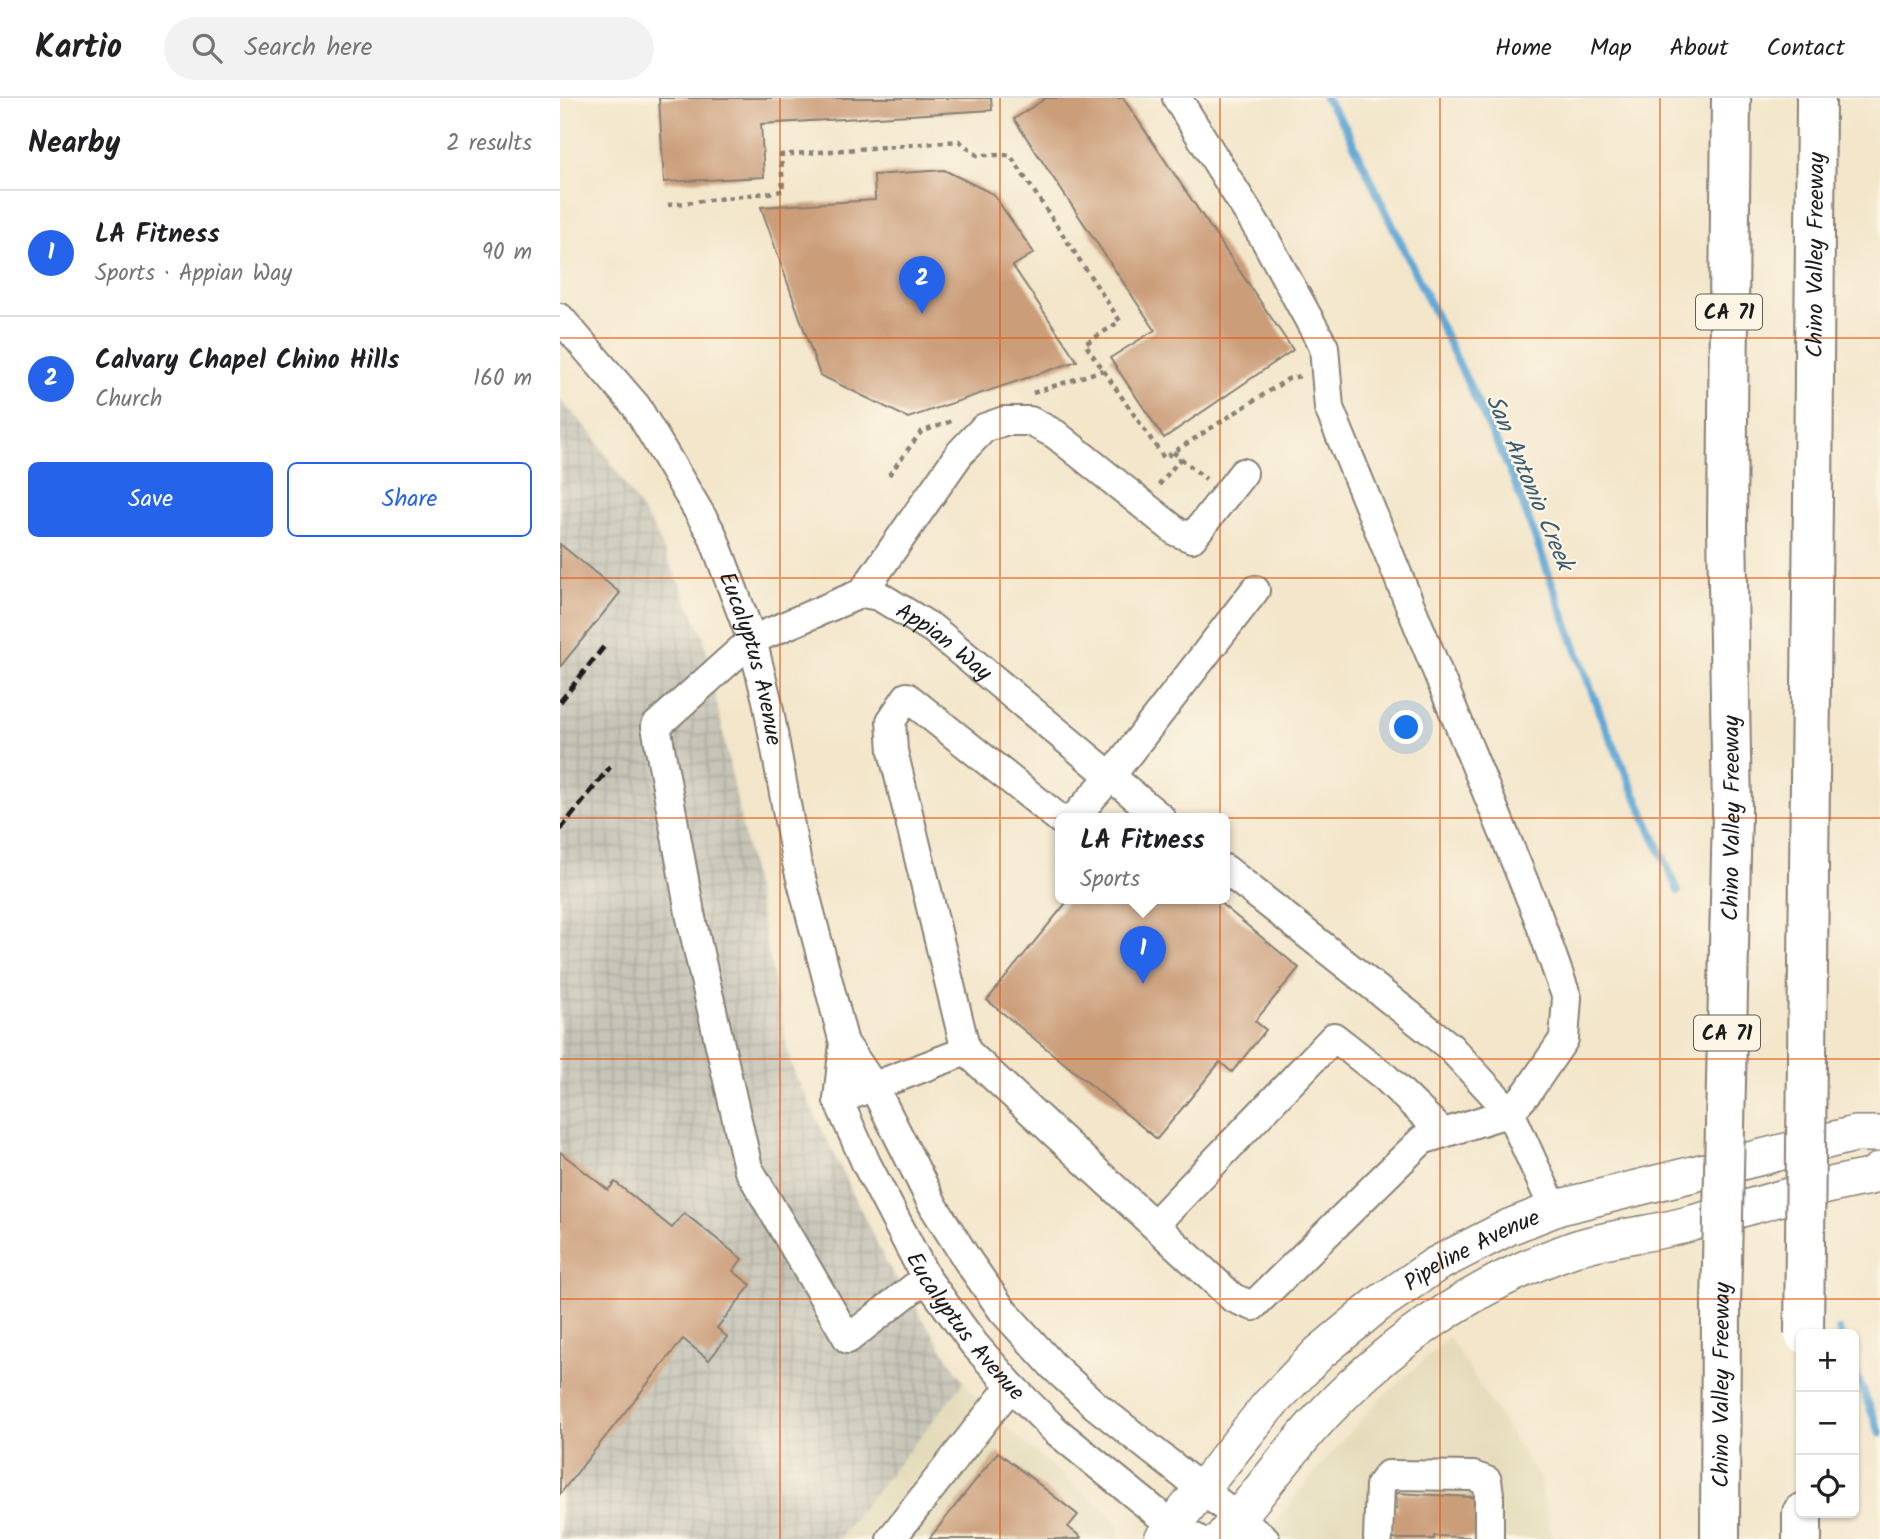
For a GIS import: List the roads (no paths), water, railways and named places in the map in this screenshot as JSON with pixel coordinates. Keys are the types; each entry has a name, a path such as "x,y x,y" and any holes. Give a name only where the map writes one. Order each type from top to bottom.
{"highway":[{"name":"Chino Valley Freeway","path":"1720,1539 1721,1293 1732,811 1727,526 1731,98"},
{"name":"Chino Valley Freeway","path":"1804,1329 1816,98"},
{"path":"1802,1518 1802,1539"}],"main road":[{"name":"Pipeline Avenue","path":"1178,1535 1202,1489 1268,1406 1319,1353 1377,1305 1435,1265 1509,1227 1554,1209 1855,1134 1880,1134"},
{"name":"Pipeline Avenue","path":"1241,1532 1312,1427 1358,1380 1410,1336 1462,1301 1528,1267 1573,1249 1670,1229 1870,1177 1880,1170"}],"street":[{"path":"1055,815 908,697 891,721 893,751 966,1051 1233,1298 1253,1306 1422,1140 1510,1112 1527,1093 1564,1039 1567,998 1537,914 1329,408 1324,346 1266,241 1177,98"},
{"name":"Eucalyptus Avenue","path":"560,318 636,406 712,534 752,640 796,859 844,1043 874,1087 934,1207 1003,1311 1054,1367 1095,1405 1202,1489 1241,1532"},
{"path":"926,1279 848,1339 748,1168 691,918 656,726 752,640 862,593 960,453 985,429 1004,421 1030,421 1055,434 1177,532 1192,538 1243,473"},
{"path":"1079,813 1111,777 1255,590"},
{"name":"Appian Way","path":"862,593 879,596 933,629 1155,813"},
{"path":"1230,873 1450,1047 1510,1112 1554,1209"},
{"path":"1154,1225 1334,1037 1385,1077 1443,1133"},
{"name":"Eucalyptus Avenue","path":"844,1043 838,1100 866,1163 926,1279 1011,1386 1055,1430 1178,1535"},
{"path":"838,1100 966,1051"},
{"path":"891,1539 1011,1386"},
{"path":"1378,1539 1380,1485 1388,1475 1473,1476 1487,1480 1489,1539"}],"waterway":[{"name":"San Antonio Creek","path":"1325,98 1345,126 1513,477 1602,719 1678,891"},
{"name":"San Antonio Creek","path":"1859,1380 1880,1433"}],"railway":[{"path":"560,702 606,644"},
{"path":"560,830 610,767"}],"place":[{"name":"Calvary Chapel Chino Hills","path":"922,314"},
{"name":"LA Fitness","path":"1143,984"}]}
